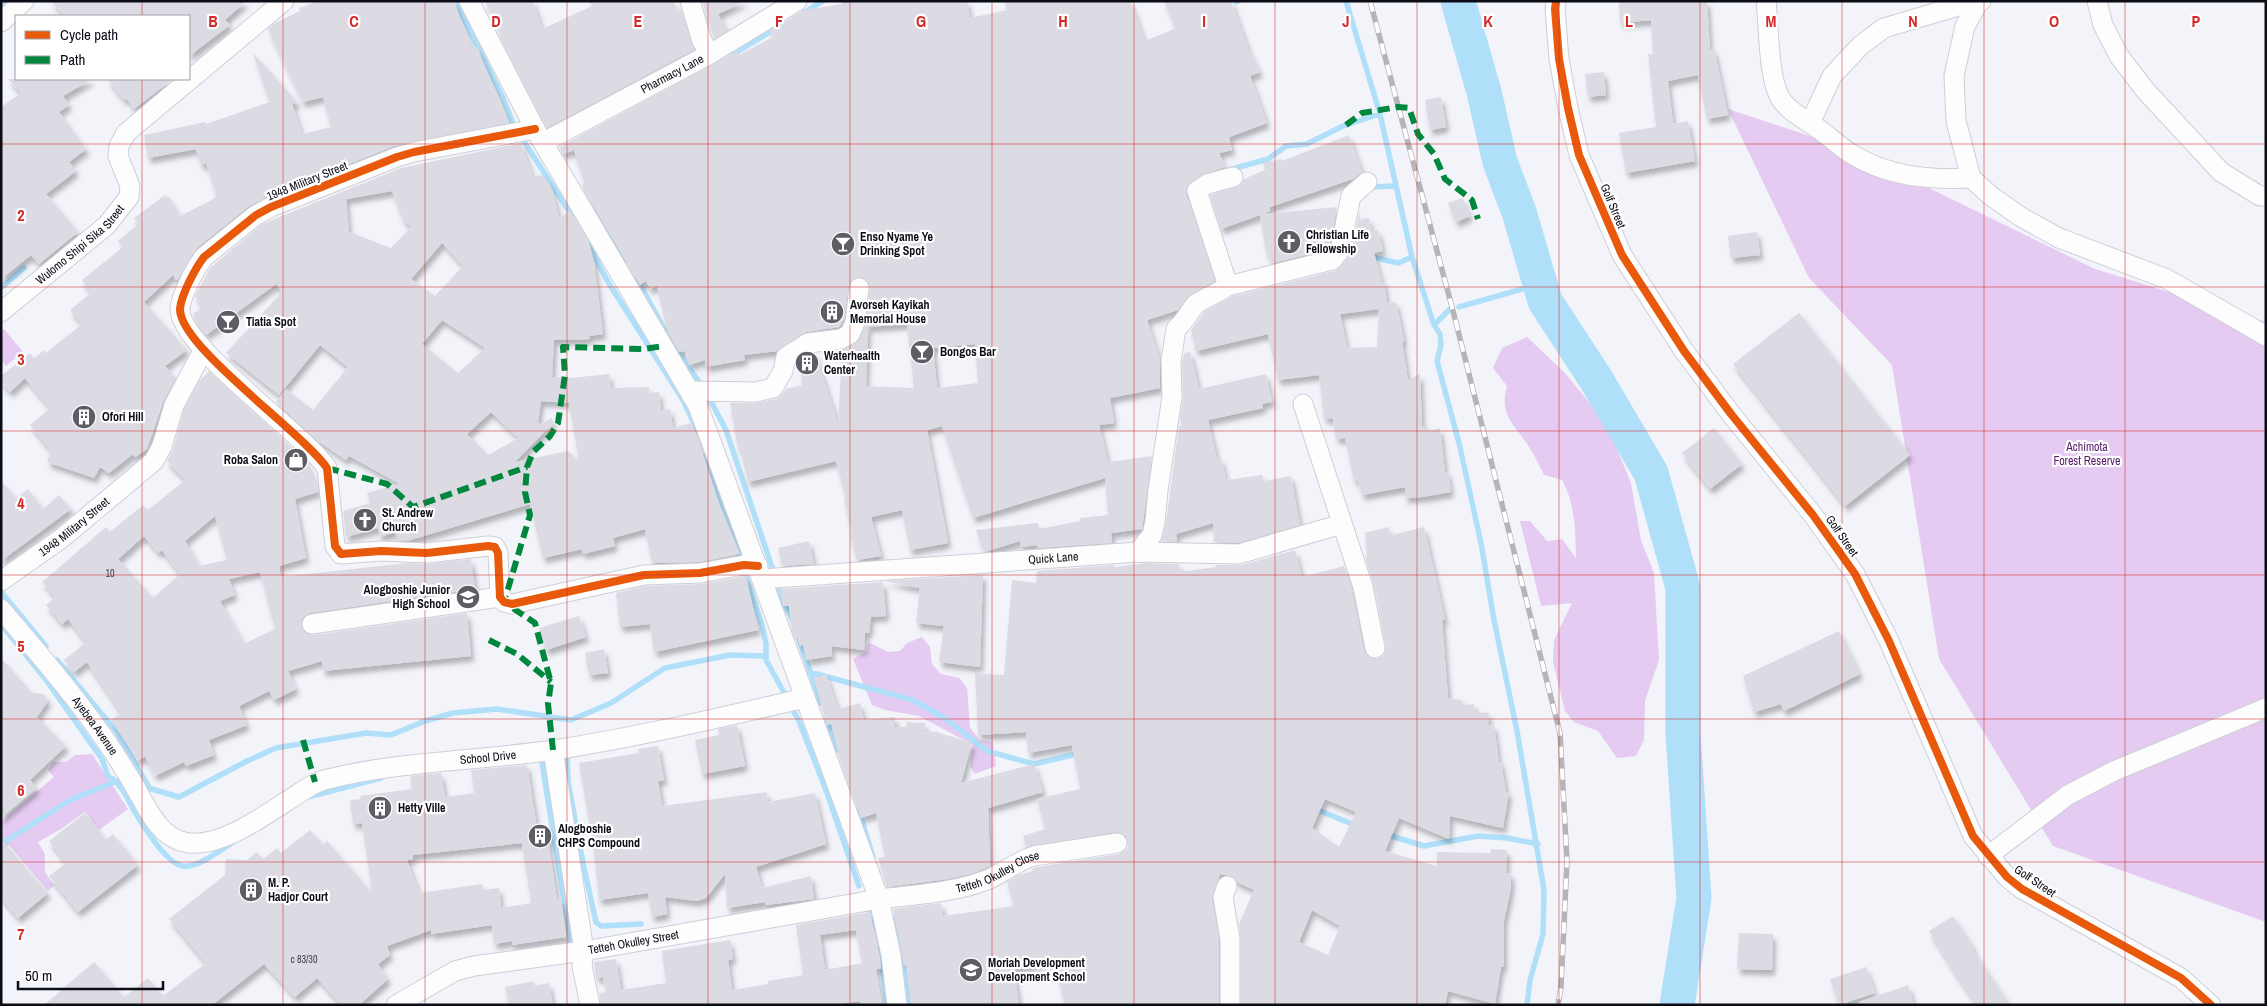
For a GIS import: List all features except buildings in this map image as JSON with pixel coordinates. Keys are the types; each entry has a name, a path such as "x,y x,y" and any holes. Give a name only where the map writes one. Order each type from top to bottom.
{"street":[{"path":"1,22 24,1"},
{"name":"Wulomo Shipi Sika Street","path":"190,80 284,1"},
{"path":"469,1 539,136 691,391 760,572 879,899 891,955 897,1005"},
{"path":"690,1 702,41 710,54"},
{"name":"Pharmacy Lane","path":"539,136 710,54 797,1"},
{"name":"Golf Street","path":"1556,1 1559,60 1568,108 1580,155 1622,255 1684,351 1731,414 1813,515 1855,574 1889,641 1974,836 2006,877 2022,889 2181,978 2211,1005"},
{"path":"1766,1 1774,80 1780,97 1792,111 1850,153 1906,177 1940,180 1971,178"},
{"path":"2096,1 2103,24 2119,56 2145,90 2221,172 2260,196 2266,196"},
{"path":"1810,123 1832,76 1861,45 1884,28 1962,5 1980,2"},
{"path":"1980,2 1965,26 1954,76 1956,122 1971,178 1991,196 2021,217 2059,238 2167,279 2266,336"},
{"name":"Wulomo Shipi Sika Street","path":"1,312 107,225 129,197 130,186 118,156 119,146 126,133 189,80"},
{"name":"1948 Military Street","path":"1,581 62,538 154,461 162,446 174,405 204,349 183,322 180,309 198,264 204,257 256,215 271,207 397,157 414,152 539,136"},
{"path":"1228,286 1197,191 1207,184 1233,177"},
{"path":"1138,552 1152,534 1155,522 1172,397 1171,360 1176,329 1185,322 1195,305 1214,296 1228,286 1332,260 1340,250 1351,196 1367,182"},
{"path":"691,391 756,392 773,388 783,371 786,357 808,343 841,339 850,334 856,322 859,288"},
{"path":"204,349 327,468 335,546 342,554 381,551 427,553 488,546 495,547 498,553 500,597 312,624"},
{"path":"1303,404 1363,587 1375,648"},
{"name":"Quick Lane","path":"500,597 504,602 512,604 644,575 700,573 744,565 760,572 1138,552 1239,554 1342,524"},
{"name":"Ayebea Avenue","path":"1,609 83,708 125,768 154,819 164,832 184,842"},
{"name":"School Drive","path":"184,842 206,842 238,833 315,782 330,778 398,765 553,750 731,715 805,698"},
{"path":"1988,856 2068,795 2114,771 2266,708"},
{"path":"553,750 584,951 582,966 590,1005"},
{"name":"Tetteh Okulley Close","path":"879,899 919,894 980,882 992,878 1022,860 1034,856 1116,843"},
{"path":"1227,886 1223,897 1230,939 1230,1005"},
{"name":"Tetteh Okulley Street","path":"396,1005 455,971 474,966 584,951 879,899"}],"green space":[{"name":"Achimota Forest Reserve","path":"1728,109 1849,149 2095,269 2266,322 2266,922 2053,846 1939,659 1892,365 1809,278"},
{"path":"4,329 23,352 6,366 1,360 1,332"},
{"path":"1527,337 1564,372 1606,423 1631,483 1641,540 1654,573 1659,660 1645,701 1644,740 1636,756 1617,758 1598,731 1574,722 1565,711 1553,662 1554,640 1572,603 1541,606 1520,521 1530,521 1547,541 1562,539 1576,558 1575,528 1570,499 1562,480 1544,475 1531,450 1510,421 1505,406 1507,386 1493,368 1502,348"},
{"path":"922,637 930,647 932,664 941,674 959,678 967,688 970,728 980,740 993,742 996,766 975,774 970,766 973,745 919,716 885,710 872,705 853,659 867,651 868,642 888,652 900,651 907,643"},
{"path":"92,754 128,809 99,830 85,812 38,842 45,854 45,872 54,886 48,891 9,845 1,850 1,822 54,777 48,770 53,762 66,762 75,755"}],"waterway":[{"path":"1,4 4,1"},
{"path":"455,1 502,96 514,126 572,216"},
{"path":"803,13 823,1"},
{"path":"1346,1 1380,114 1412,257 1434,325 1440,334 1441,345 1437,361 1459,443 1481,543 1494,620 1517,731 1544,890 1543,934 1530,980 1527,1005"},
{"path":"1458,1 1484,92 1500,162 1519,212 1545,301 1597,381 1651,473 1683,588 1683,734 1694,898 1677,1005"},
{"path":"732,55 775,29"},
{"path":"1232,169 1268,159 1286,146 1307,144 1343,126 1380,114"},
{"path":"1368,187 1396,186"},
{"path":"593,209 625,260"},
{"path":"588,244 608,282 683,400 698,432"},
{"path":"1368,256 1398,263 1412,257"},
{"path":"1,288 24,268"},
{"path":"637,279 673,345 702,386"},
{"path":"1459,307 1526,288 1545,301"},
{"path":"1434,325 1450,309"},
{"path":"707,394 726,430 784,603 793,621"},
{"path":"706,455 762,625 766,644 766,660 787,698"},
{"path":"2,593 46,646"},
{"path":"1,624 46,680 102,759 108,776 120,786 148,832 169,858 182,866 188,866 203,861 236,840"},
{"path":"799,639 821,703"},
{"path":"145,787 179,797 276,748 366,733 391,735 425,721 453,713 497,709 571,720 611,703 665,668 730,655 765,656"},
{"path":"57,660 116,731 150,789"},
{"path":"809,672 913,700 946,719 987,751 1034,764 1081,753"},
{"path":"790,705 799,721 826,790 859,886"},
{"path":"827,719 838,750"},
{"path":"567,751 568,782 596,922 601,926 641,924"},
{"path":"544,755 542,762 571,942"},
{"path":"308,797 381,778"},
{"path":"1,844 70,800 117,781 119,782"},
{"path":"1313,808 1357,826"},
{"path":"859,811 873,857"},
{"path":"1385,834 1424,846 1478,836 1507,838 1538,844"},
{"path":"867,906 878,932"},
{"path":"892,918 905,968 910,1005"},
{"path":"880,949 887,1005"}],"railway":[{"path":"1370,1 1452,307 1560,733 1567,861 1561,987 1558,1005"}],"marked path":[{"path":"1346,125 1362,113 1398,107 1409,108 1418,134 1434,154 1445,179 1472,200 1478,219"},
{"path":"553,750 548,704 551,683 535,623 504,602 530,515 525,492 527,467 533,452 550,436 558,423 565,375 563,347 644,349 663,346"},
{"path":"327,468 387,484 413,507 527,467"},
{"path":"489,640 517,654 551,682"},
{"path":"303,740 315,782"}],"cycle path":[{"path":"1556,1 1559,59 1579,155 1622,255 1684,351 1731,414 1813,515 1855,574 1889,641 1973,836 2007,877 2022,889 2181,978 2211,1005"},
{"path":"535,129 414,152 397,157 271,207 256,215 204,257 189,282 181,303 180,309 185,325 219,366 293,433 327,468 335,546 341,554 381,551 427,553 488,546 495,547 498,553 500,597 504,602 512,604 644,575 700,573 744,565 758,566"}],"place":[{"name":"Christian Life Fellowship","path":"1289,242"},
{"name":"Enso Nyame Ye Drinking Spot","path":"843,244"},
{"name":"Avorseh Kayikah Memorial House","path":"832,312"},
{"name":"Tiatia Spot","path":"228,322"},
{"name":"Bongos Bar","path":"922,352"},
{"name":"Waterhealth Center","path":"807,363"},
{"name":"Ofori Hill","path":"84,417"},
{"name":"Roba Salon","path":"296,460"},
{"name":"St. Andrew Church","path":"365,520"},
{"name":"Alogboshie Junior High School","path":"468,597"},
{"name":"Hetty Ville","path":"380,808"},
{"name":"Alogboshie CHPS Compound","path":"540,836"},
{"name":"M. P. Hadjor Court","path":"251,890"},
{"name":"Moriah Development Development School","path":"971,970"}]}
